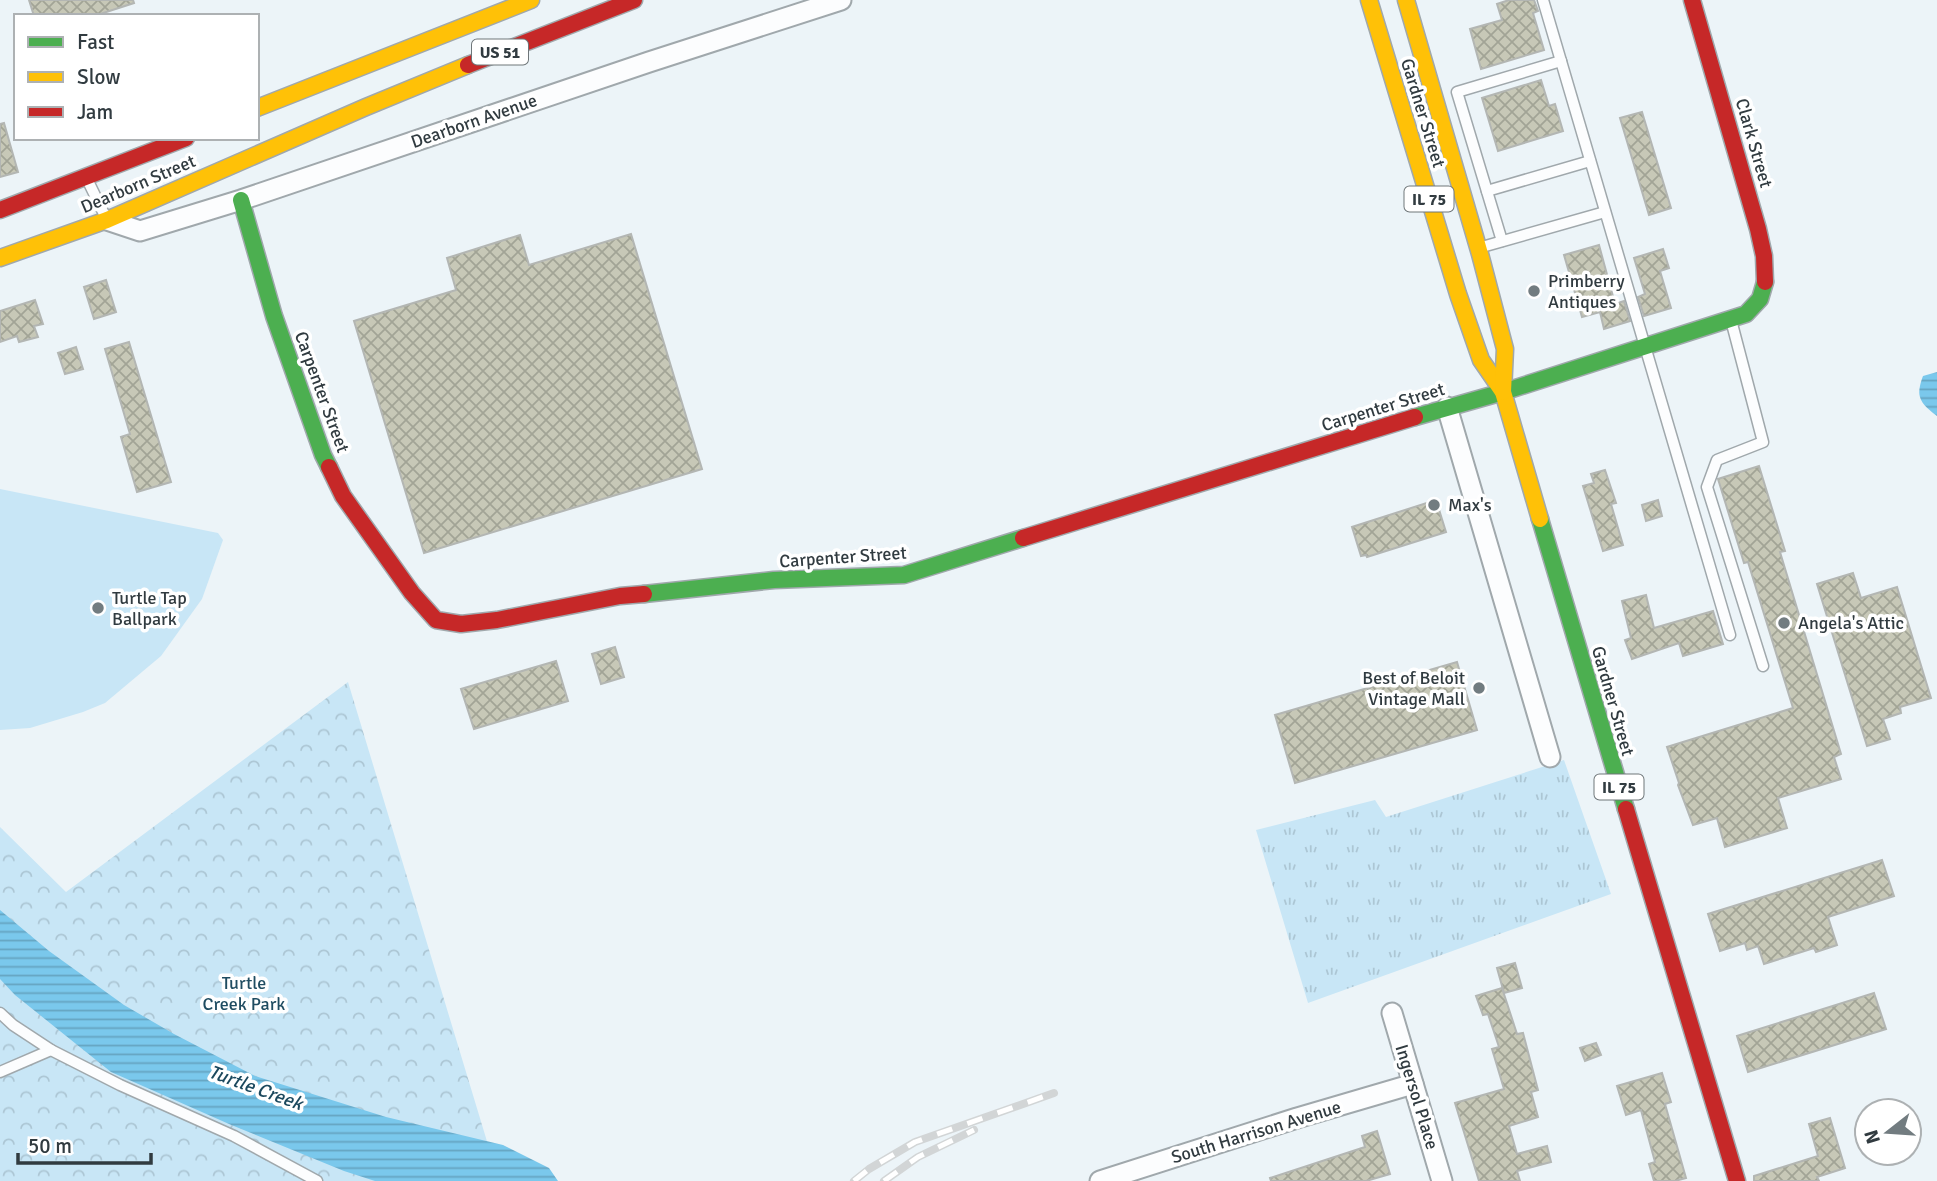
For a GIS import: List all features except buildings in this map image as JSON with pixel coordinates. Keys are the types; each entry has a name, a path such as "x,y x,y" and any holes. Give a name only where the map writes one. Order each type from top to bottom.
{"main road":[{"name":"US 51","path":"259,107 531,0"},
{"name":"Gardner Street","path":"1406,0 1505,349 1503,392"},
{"name":"Clark Street","path":"1692,0 1766,264 1766,279 1761,298"},
{"name":"Dearborn Street","path":"0,258 107,220 366,107 628,1"},
{"name":"Gardner Street","path":"1361,1 1376,24 1458,293 1481,359 1503,392 1737,1181"},
{"name":"Dearborn Street","path":"0,210 181,140"},
{"name":"Carpenter Street","path":"241,200 274,316 323,455 343,496 412,593 436,620 461,624 497,620 620,596 774,580 904,575 1731,320 1754,309 1761,298"}],"street":[{"name":"Dearborn Avenue","path":"107,220 140,231 241,200 841,0"},
{"path":"1447,407 1550,757"},
{"name":"Ingersol Place","path":"1392,1013 1442,1181"},
{"name":"South Harrison Avenue","path":"1100,1181 1413,1084"}],"lane":[{"path":"1543,0 1730,635"},
{"path":"1502,241 1457,92 1561,61"},
{"path":"1449,145 1471,138"},
{"path":"1487,191 1590,160"},
{"path":"87,178 107,220"},
{"path":"1478,248 1605,212"},
{"path":"1731,320 1763,442 1717,460 1707,487 1763,666"},
{"path":"0,1013 13,1026 51,1049 120,1085 234,1136 317,1181"},
{"path":"0,1072 51,1049"}],"green space":[{"name":"Turtle Tap Ballpark","path":"0,489 218,533 223,540 202,599 161,656 105,703 30,728 0,730"},
{"name":"Turtle Creek Park","path":"348,682 499,1181 0,1181 0,827 66,892"},
{"path":"1564,760 1611,894 1308,1003 1256,830 1375,800 1386,817"}],"water":[{"path":"1937,372 1937,416 1923,403 1919,389 1923,376"},
{"name":"Turtle Creek","path":"0,910 49,951 124,1005 255,1076 386,1117 503,1145 549,1168 558,1181 375,1181 229,1124 111,1072 15,995 0,979"}],"railway":[{"path":"854,1181 915,1142 1054,1093"},
{"path":"884,1181 918,1157 974,1130"}],"traffic: fast":[{"path":"241,200 274,316 329,467"},
{"path":"1415,417 1503,392 1746,314 1760,299 1765,282"},
{"path":"1540,519 1626,809"},
{"path":"644,594 774,580 904,575 1023,538"}],"traffic: slow":[{"path":"259,107 531,0"},
{"path":"1369,0 1458,294 1481,360 1503,392 1540,519"},
{"path":"1406,0 1505,349 1503,392"},
{"path":"0,258 107,220 468,65"}],"traffic: jam":[{"path":"468,65 634,0"},
{"path":"1692,0 1758,229 1764,256 1765,282"},
{"path":"0,210 181,140"},
{"path":"1023,538 1415,417"},
{"path":"329,467 343,496 412,593 436,620 461,624 497,620 620,596 644,594"},
{"path":"1626,809 1737,1181"}],"place":[{"name":"Primberry Antiques","path":"1534,291"},
{"name":"Max's","path":"1434,505"},
{"name":"Turtle Tap Ballpark","path":"98,608"},
{"name":"Angela's Attic","path":"1784,623"},
{"name":"Best of Beloit Vintage Mall","path":"1479,688"}]}
